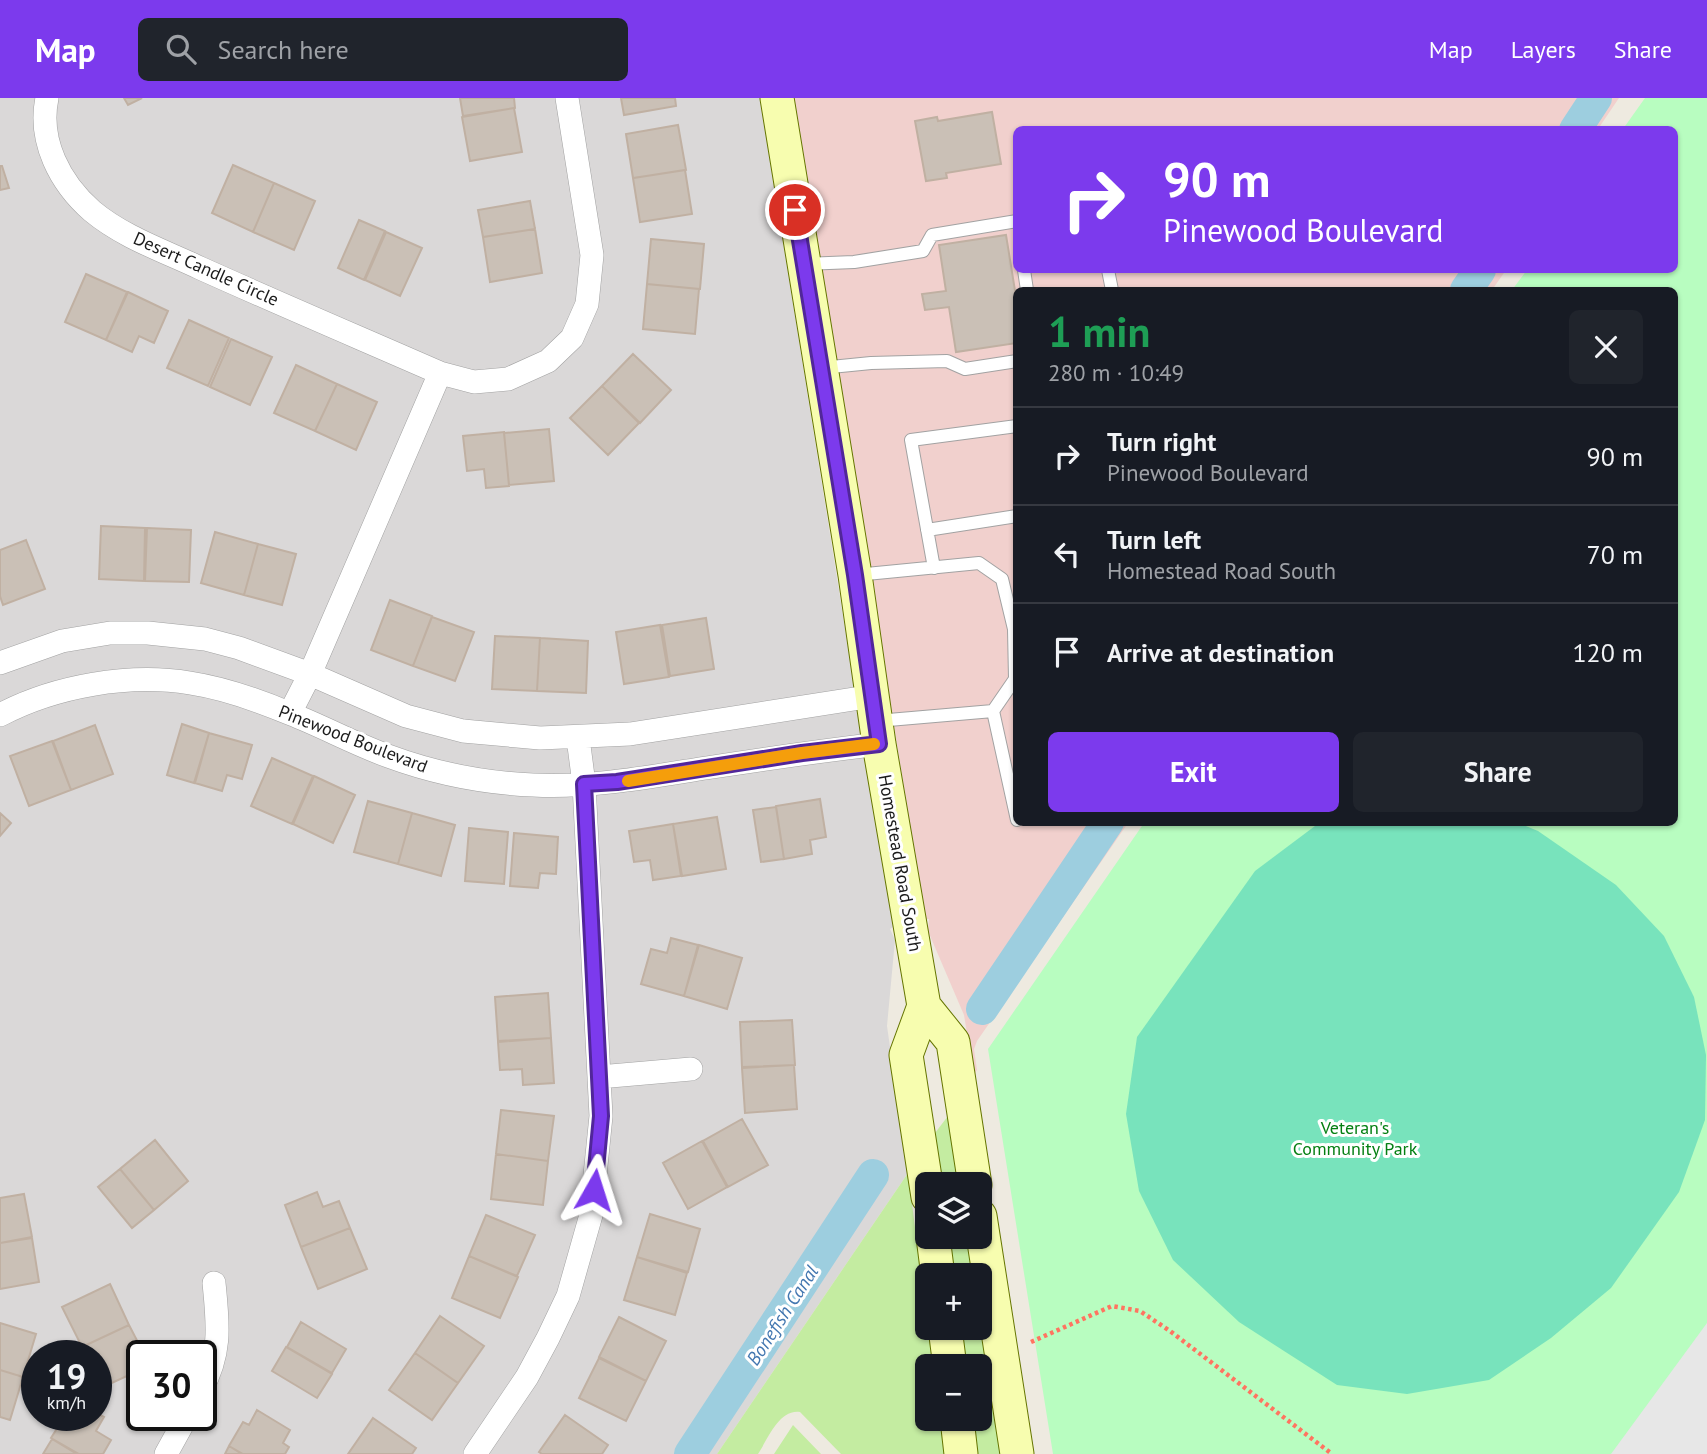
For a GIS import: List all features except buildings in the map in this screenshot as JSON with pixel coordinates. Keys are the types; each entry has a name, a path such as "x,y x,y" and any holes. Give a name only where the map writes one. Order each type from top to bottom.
{"main road":[{"name":"Homestead Road South","path":"777,98 876,720 925,1006 953,1042 973,1172"},
{"path":"924,1172 906,1055 925,1006"},
{"path":"985,1249 1017,1454"},
{"path":"958,1431 961,1454"}],"street":[{"name":"Desert Candle Circle","path":"47,98 47,146 65,181 92,211 128,235 440,373 474,383 508,379 548,361 572,338 587,304 592,255 567,98"},
{"path":"290,713 310,674 440,373"},
{"path":"0,663 62,641 110,633 148,633 216,642 310,674 406,716 463,731 540,738 630,734 706,723 876,720"},
{"name":"Pinewood Boulevard","path":"0,715 19,705 68,689 121,680 189,683 221,690 290,713 387,756 474,779 533,785 617,782 802,753 876,720"},
{"path":"475,1454 527,1377 568,1296 592,1215 601,1116 584,784 578,738"},
{"path":"599,1077 691,1069"},
{"path":"214,1283 219,1331 217,1341"},
{"path":"166,1454 179,1431"}],"lane":[{"path":"804,264 854,262 923,251 932,235 1013,222"},
{"path":"821,368 871,363 947,361 965,369 1013,362"},
{"path":"933,568 911,440 1013,427"},
{"path":"927,530 1013,517"},
{"path":"855,575 979,563 1002,579 1013,625"},
{"path":"1013,682 993,711 1013,800"},
{"path":"876,720 993,711"}],"path":[{"path":"1028,1343 1112,1306 1140,1311 1332,1454"}],"shaded area":[{"path":"0,98 760,98 893,927 890,929 895,940 887,1026 908,1173 717,1454 0,1454"},
{"path":"793,98 1619,98 1600,126 1013,126 1013,273 1504,273 1494,287 1013,287 1013,826 1126,826 977,1041 974,1049 977,1070 974,1075 964,1015 928,931 929,919 925,919"},
{"path":"1707,1323 1707,1454 1611,1454"}],"green space":[{"name":"Veteran's Community Park","path":"1645,98 1707,98 1707,1454 1053,1454 988,1049 1142,826 1678,826 1678,287 1514,287 1525,273 1678,273 1678,126 1625,126"},
{"path":"1315,826 1526,826 1538,831 1616,885 1664,936 1694,997 1706,1055 1705,1120 1679,1192 1611,1288 1551,1338 1489,1380 1407,1394 1337,1385 1239,1322 1173,1260 1139,1191 1126,1114 1137,1037 1255,871"},
{"path":"948,1116 956,1172 940,1172 935,1133"},
{"path":"908,1173 915,1249 918,1249 920,1263 915,1263 915,1340 930,1340 931,1354 915,1354 915,1431 942,1431 945,1454 841,1454 800,1412 793,1412 780,1420 758,1454 717,1454"},
{"path":"951,1249 969,1249 971,1263 952,1263"},
{"path":"963,1340 983,1340 985,1354 964,1354"},
{"path":"992,1402 1000,1454 977,1454 974,1431 992,1431"},
{"path":"793,1425 821,1454 774,1454"}],"waterway":[{"name":"Bonefish Canal","path":"1578,126 1596,98"},
{"name":"Bonefish Canal","path":"1468,287 1478,273"},
{"name":"Bonefish Canal","path":"982,1009 1105,826"},
{"name":"Bonefish Canal","path":"690,1454 873,1175"}],"slow traffic":[{"path":"628,781 874,744"}],"route":[{"path":"594,1190 601,1116 584,784 617,782 802,753 879,744 855,575 795,210"}]}
